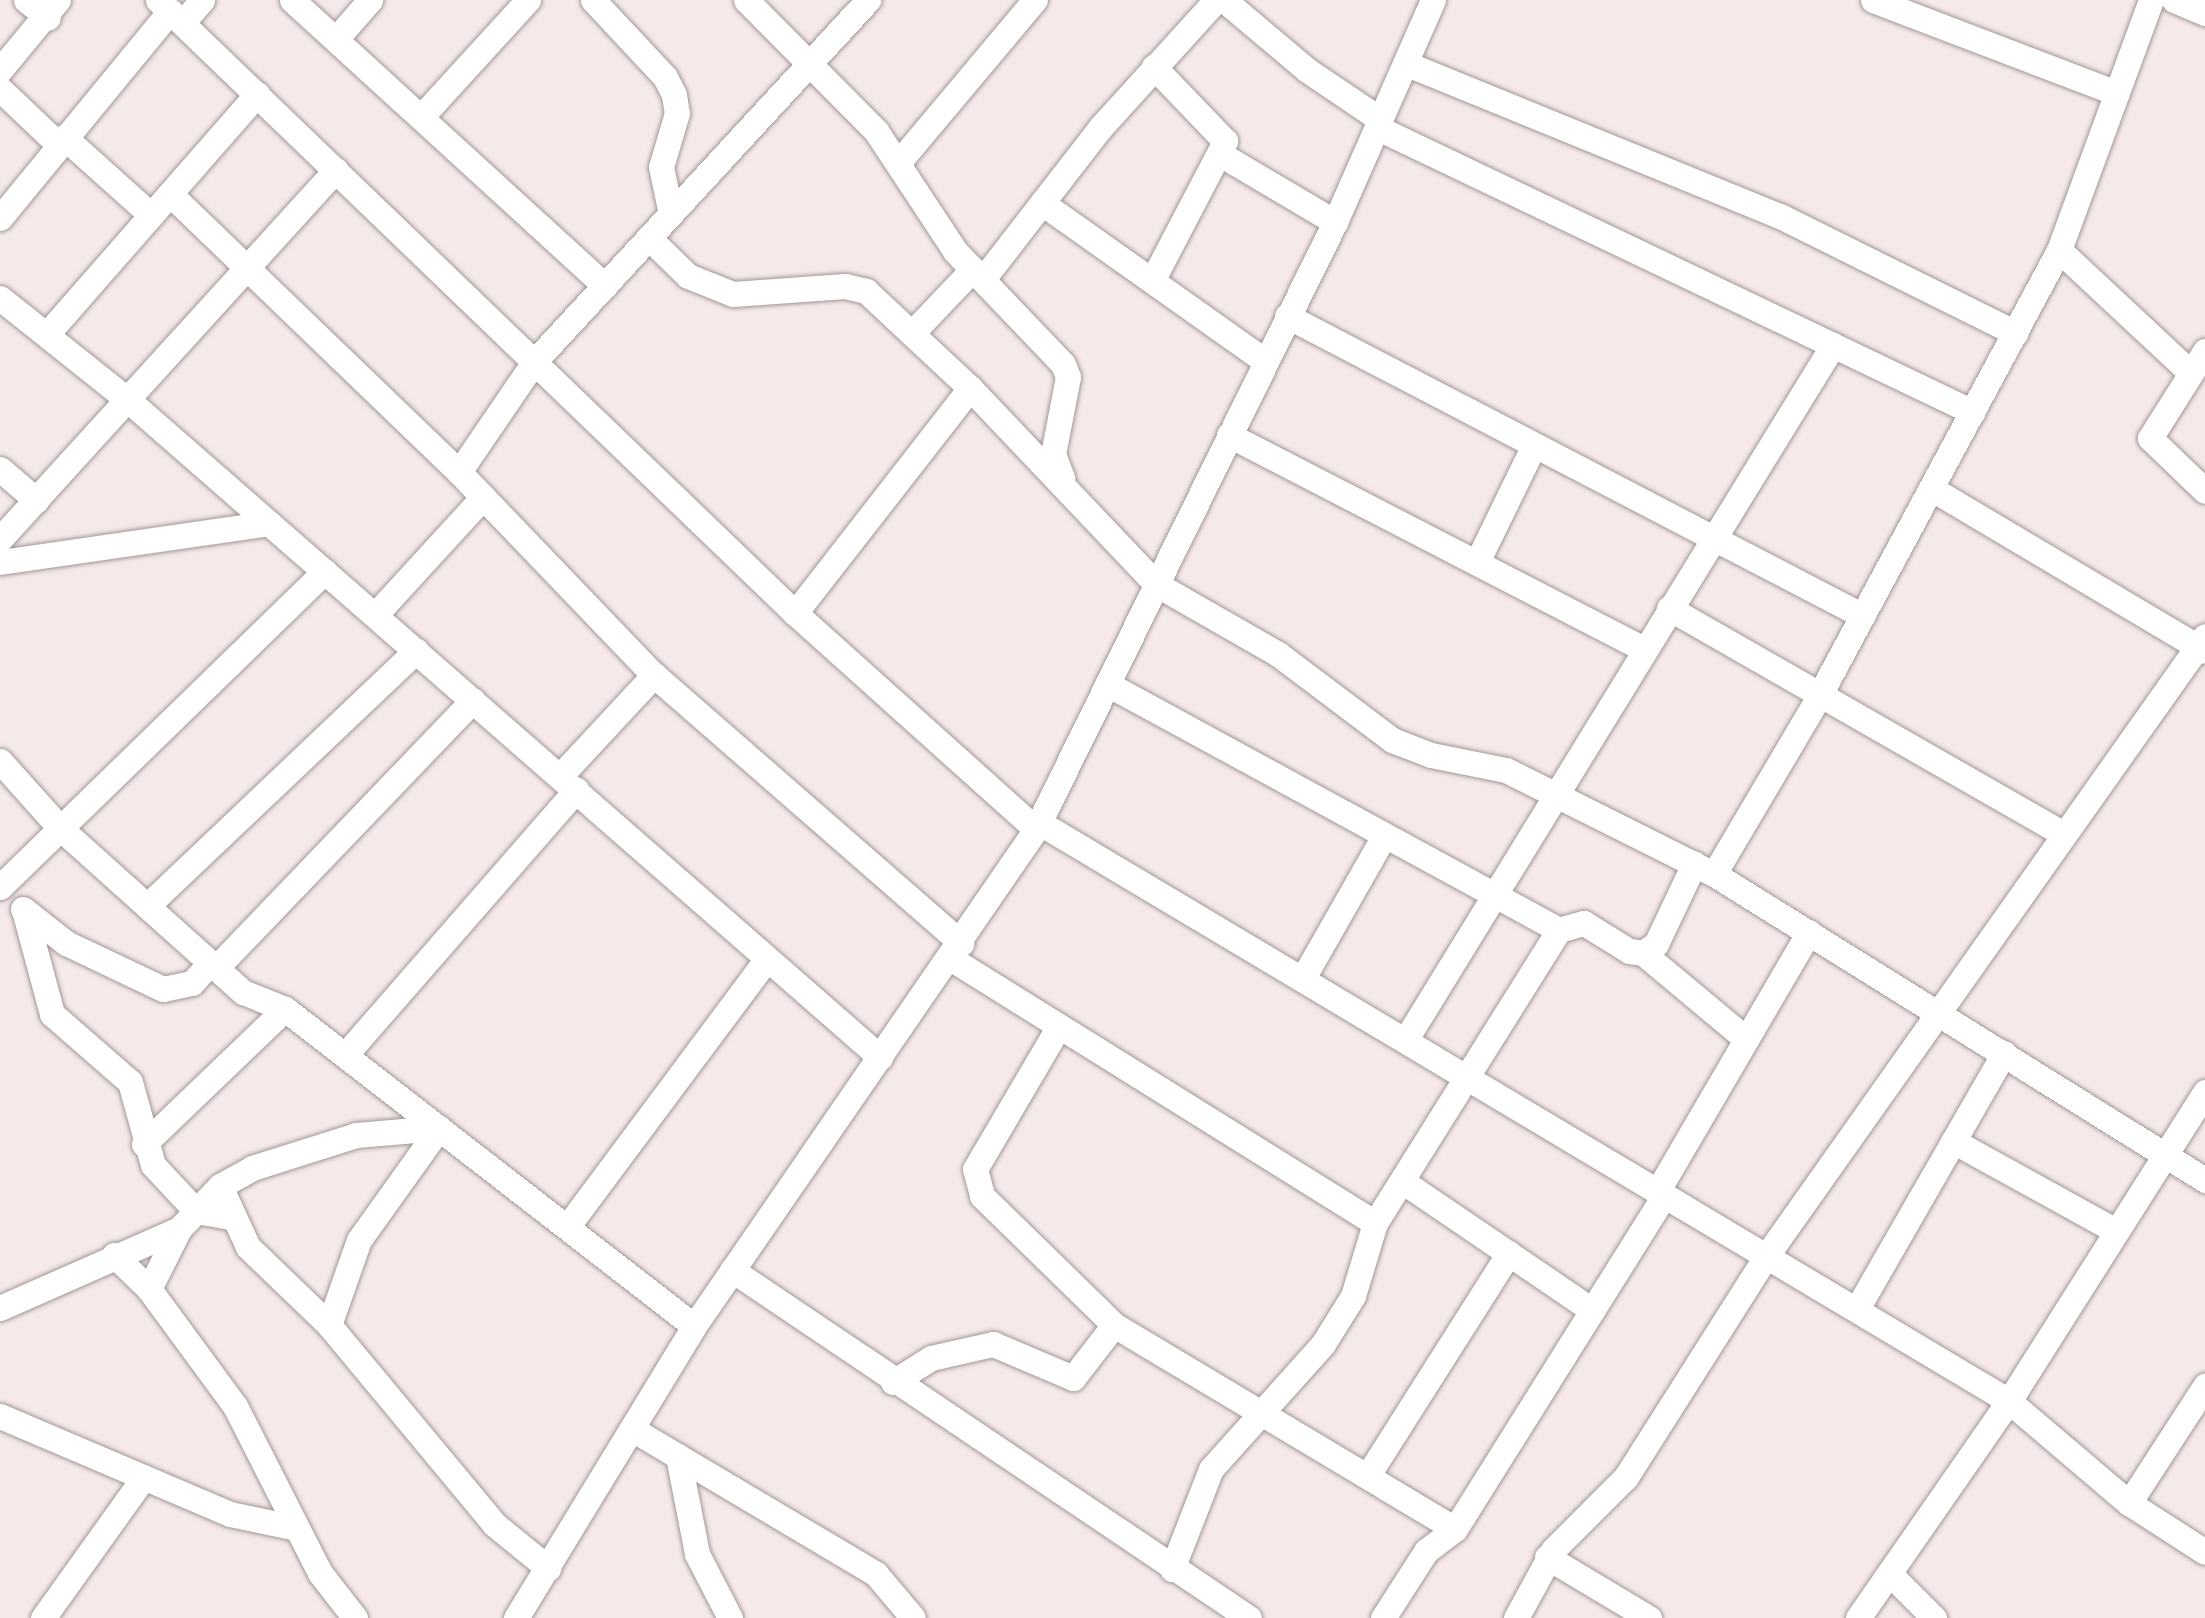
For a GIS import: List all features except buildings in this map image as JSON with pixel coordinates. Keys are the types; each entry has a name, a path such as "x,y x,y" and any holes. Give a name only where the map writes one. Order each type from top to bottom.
{"street":[{"path":"0,70 53,9 26,0"},
{"path":"0,218 170,11 202,0"},
{"path":"292,0 604,286"},
{"path":"336,39 370,0"},
{"path":"421,117 528,0"},
{"path":"594,0 665,77 674,95 676,113 662,167 670,214"},
{"path":"746,0 810,63 898,163 912,192 978,274 1063,364 1068,377 1053,454 1069,492"},
{"path":"459,472 534,362 868,0"},
{"path":"898,163 1034,0"},
{"path":"912,333 978,274 1216,0"},
{"path":"1224,0 1307,70 1380,124 1973,412"},
{"path":"516,1618 694,1326 956,951 1038,826 1111,686 1156,584 1335,222 1434,0"},
{"path":"1873,0 1950,12 2117,93"},
{"path":"1111,686 1559,930 1584,923 1628,951 1643,952 1656,944 1818,698 2059,250 2151,0"},
{"path":"2174,0 2205,13"},
{"path":"170,11 796,613 1038,826 1858,1307 2009,1401 2128,1503 2205,1552"},
{"path":"1407,64 1780,216 2016,332"},
{"path":"1154,67 1220,130 1220,154 1154,280"},
{"path":"0,90 151,215"},
{"path":"48,334 257,94"},
{"path":"1220,154 1335,222"},
{"path":"0,539 336,170"},
{"path":"170,194 250,266 459,472 654,676 956,951 1059,1026 1375,1223"},
{"path":"1042,203 1265,361"},
{"path":"649,238 702,285 733,294 856,286 970,388 1156,584 1278,654 1392,740 1506,770 1704,869 1937,1010 2205,1180"},
{"path":"2059,250 2198,362 2150,438 2205,492"},
{"path":"0,298 128,400 568,783 764,963 880,1057"},
{"path":"1287,316 1862,616"},
{"path":"1406,1039 1495,898 1553,793 1832,345"},
{"path":"796,613 970,388"},
{"path":"1229,435 1644,648"},
{"path":"1478,560 1534,445"},
{"path":"0,468 36,500"},
{"path":"1516,1618 1548,1557 1626,1477 1767,1255 1937,1010 2203,645 1932,488"},
{"path":"375,615 483,497"},
{"path":"0,562 268,523"},
{"path":"325,572 0,891 66,943 163,989 192,983 473,700"},
{"path":"1669,608 1818,698 2063,834"},
{"path":"147,906 416,651"},
{"path":"345,1055 654,676"},
{"path":"0,761 60,828 243,992 285,1009 694,1326"},
{"path":"1303,978 1384,836"},
{"path":"24,910 52,1014 130,1082 149,1155 187,1220"},
{"path":"1172,1569 1211,1469 1260,1408 1312,1357 1347,1306 1375,1223 1559,930"},
{"path":"1383,1618 1426,1552 1455,1529 1592,1310 1809,932"},
{"path":"1643,952 1746,1039"},
{"path":"567,1227 764,963"},
{"path":"149,1155 285,1009"},
{"path":"1059,1026 975,1169 976,1183 1021,1238 1114,1325 1260,1408 1455,1529"},
{"path":"1858,1307 2004,1052"},
{"path":"1858,1618 2009,1401 2205,1092"},
{"path":"149,1289 187,1220 220,1186 252,1168 356,1135 439,1128"},
{"path":"329,1325 358,1240 439,1128"},
{"path":"1954,1141 2116,1231"},
{"path":"149,1155 179,1180 220,1186"},
{"path":"1402,1181 1592,1310"},
{"path":"220,1186 231,1218 248,1247 329,1325 494,1524 548,1568"},
{"path":"0,1308 187,1220 231,1218"},
{"path":"1368,1475 1508,1253"},
{"path":"114,1256 149,1289 234,1406 297,1528 355,1618"},
{"path":"732,1270 893,1382 1249,1618"},
{"path":"893,1382 931,1358 993,1344 1073,1378 1114,1325"},
{"path":"2128,1503 2205,1386"},
{"path":"1,1418 230,1514 297,1528"},
{"path":"632,1429 876,1574 913,1618"},
{"path":"678,1456 697,1554 730,1618"},
{"path":"44,1618 144,1477"},
{"path":"1548,1557 1649,1618"},
{"path":"1889,1573 1934,1618"}]}
